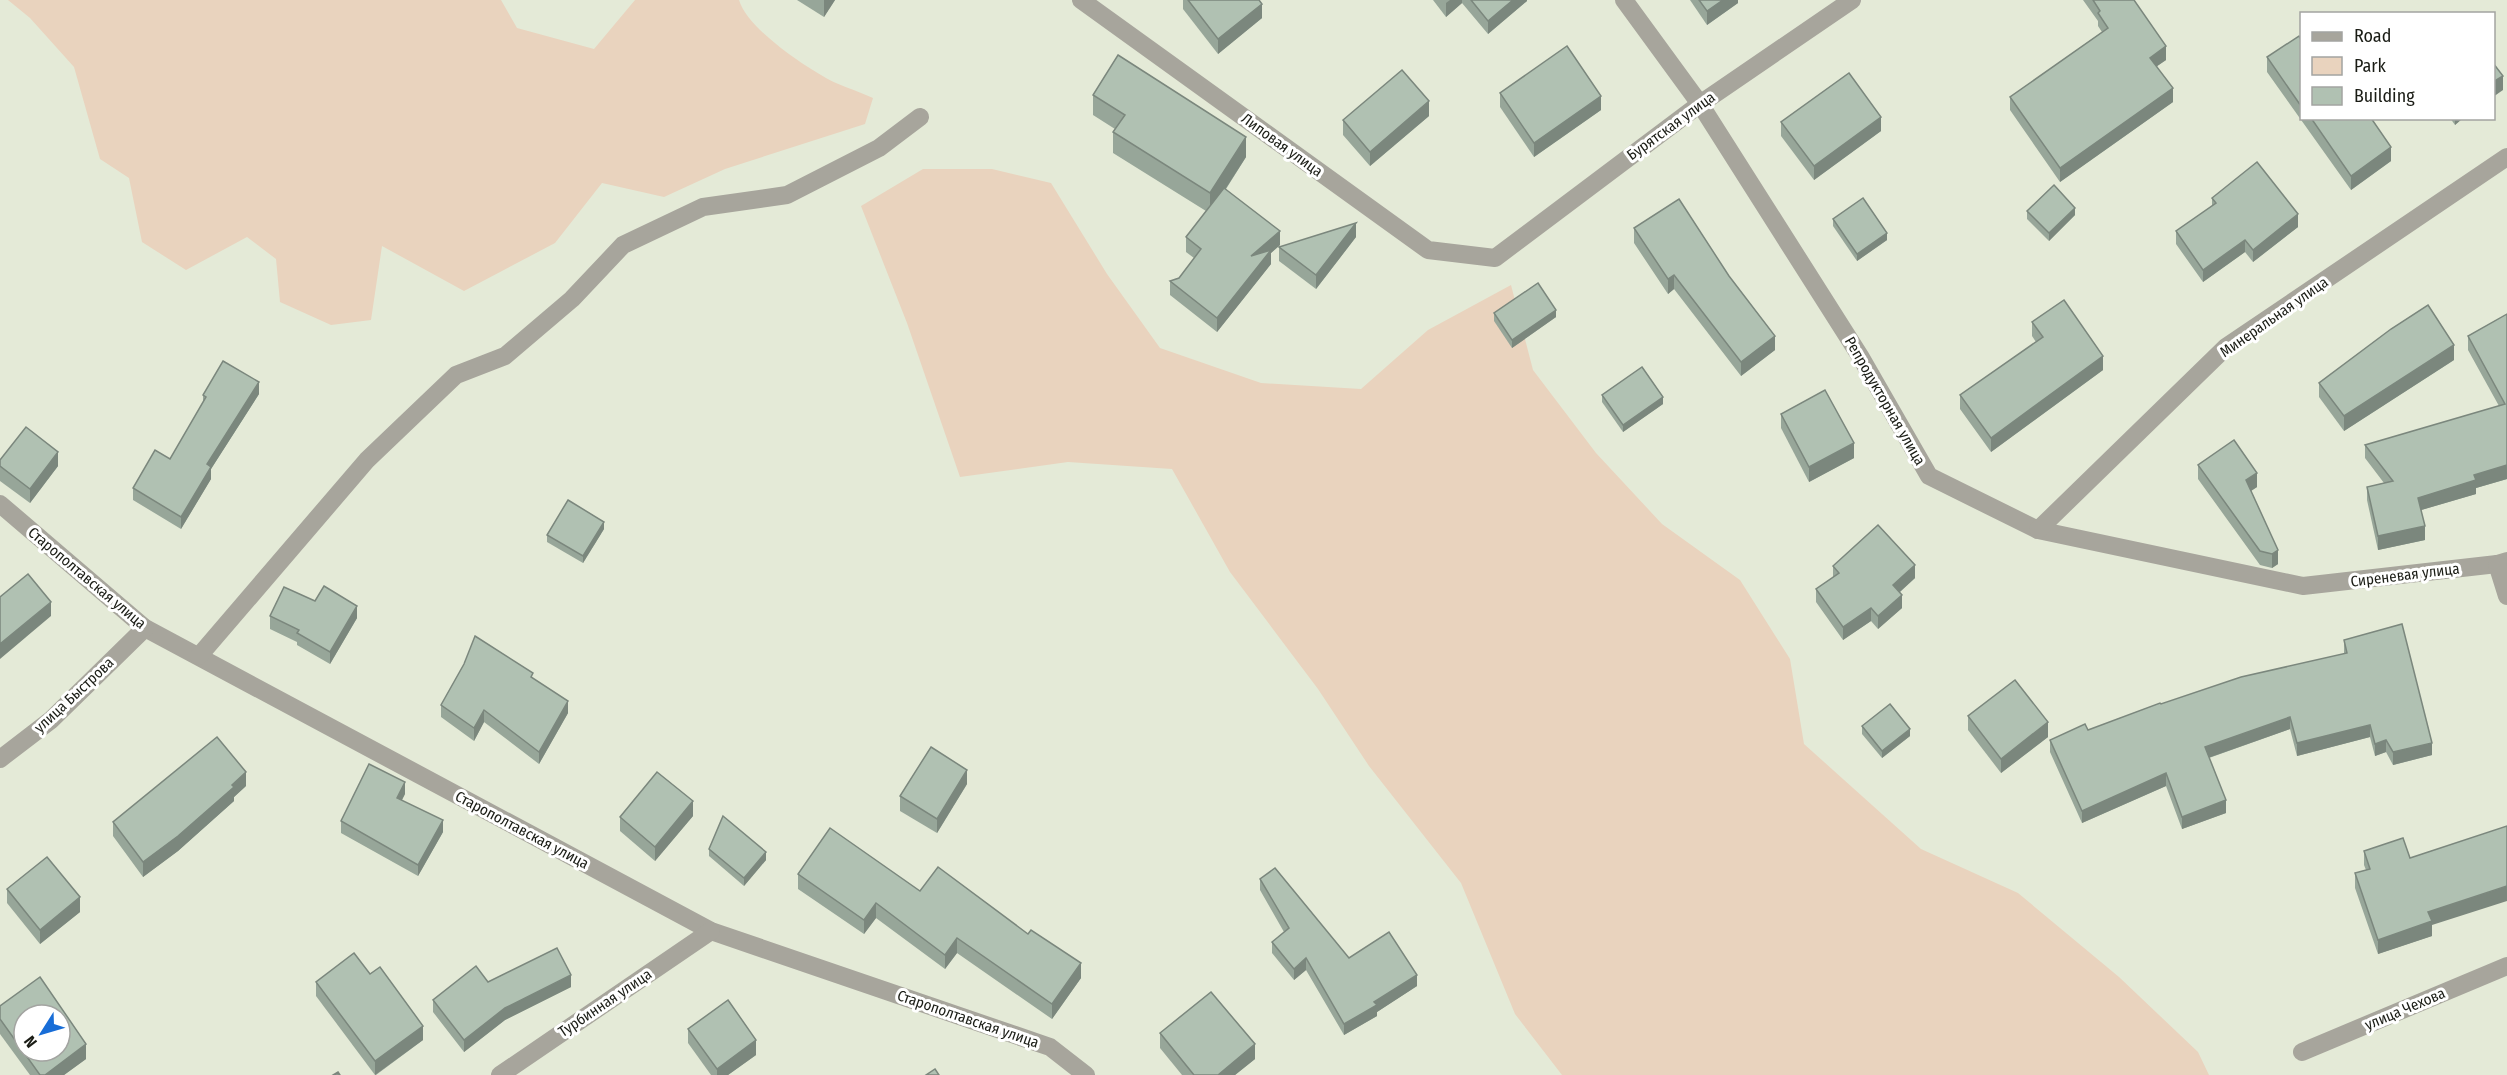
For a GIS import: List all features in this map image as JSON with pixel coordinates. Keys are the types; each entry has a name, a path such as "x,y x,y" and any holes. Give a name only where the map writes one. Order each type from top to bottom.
{"street":[{"name":"Репродукторная улица","path":"1624,0 1700,104 1860,356 1929,476 2038,530 2303,586"},
{"name":"Бурятская улица","path":"1495,258 1700,104 1852,0"},
{"name":"Липовая улица","path":"1088,2 1428,250 1495,258"},
{"path":"199,656 367,460 396,431 456,375 505,356 572,299 623,245 703,207 787,195 879,148 920,117"},
{"name":"Минеральная улица","path":"2038,530 2226,347 2507,157"},
{"name":"Старополтавская улица","path":"0,504 145,628 711,930 1050,1047 1086,1075"},
{"path":"2502,562 2507,596"},
{"name":"Сиреневая улица","path":"2303,586 2502,562"},
{"name":"улица Быстрова","path":"0,759 51,720 145,628"},
{"name":"Турбинная улица","path":"500,1075 711,930"},
{"name":"улица Чехова","path":"2302,1052 2507,966"}],"green space":[{"path":"8,0 501,0 517,28 594,49 635,0 739,0 762,32 787,52 827,79 873,98 865,124 725,169 664,197 602,183 555,243 464,291 382,246 371,320 331,325 280,302 276,259 247,237 186,270 142,242 129,178 100,159 74,67 30,18"},
{"path":"923,169 992,169 1051,183 1107,274 1160,348 1261,383 1361,389 1428,330 1511,285 1533,370 1596,453 1662,524 1740,580 1790,659 1804,744 1921,849 2018,893 2119,977 2198,1052 2209,1075 1562,1075 1515,1014 1461,883 1369,766 1318,689 1230,572 1172,469 1068,462 960,477 907,323 861,206"}],"building":[{"path":"1188,0 1259,0 1262,4 1218,39"},
{"path":"1471,0 1513,0 1488,21"},
{"path":"1699,0 1723,0 1707,11"},
{"path":"2093,0 2134,0 2166,46 2150,58 2173,88 2060,168 2010,97 2108,28"},
{"path":"2299,36 2300,105 2267,57"},
{"path":"1567,46 1601,96 1534,143 1500,93"},
{"path":"1118,55 1246,137 1210,193 1113,132 1125,115 1093,95"},
{"path":"2495,66 2503,76 2495,81"},
{"path":"1402,70 1429,101 1370,152 1343,120"},
{"path":"1849,73 1881,117 1814,166 1781,122"},
{"path":"2312,120 2372,120 2391,147 2351,176"},
{"path":"2257,162 2298,214 2253,250 2245,240 2203,270 2176,231 2216,203 2212,198"},
{"path":"2054,185 2075,208 2049,233 2027,211"},
{"path":"1224,188 1280,231 1251,256 1271,250 1217,318 1170,281 1179,278 1201,249 1186,237"},
{"path":"1863,198 1887,233 1857,254 1833,219"},
{"path":"1679,199 1729,276 1775,336 1741,362 1674,275 1668,279 1634,228"},
{"path":"1356,223 1316,275 1279,247"},
{"path":"1538,283 1556,310 1512,340 1494,313"},
{"path":"2064,300 2103,356 1991,438 1960,395 2043,337 2032,322"},
{"path":"2428,305 2454,345 2344,416 2319,383 2391,329"},
{"path":"2507,314 2507,465 2474,475 2476,480 2418,498 2425,526 2378,536 2367,487 2393,481 2365,445 2505,404 2468,336"},
{"path":"223,361 259,382 207,464 211,467 181,517 133,488 155,450 170,459 206,397 203,395"},
{"path":"1642,367 1663,397 1623,425 1602,395"},
{"path":"1825,390 1854,443 1809,467 1781,414"},
{"path":"26,427 58,452 30,489 0,466 0,460"},
{"path":"2234,440 2257,473 2246,480 2278,550 2272,554 2260,551 2198,465"},
{"path":"568,500 604,522 583,556 547,535"},
{"path":"1878,525 1915,565 1893,585 1902,595 1878,616 1871,608 1843,627 1816,589 1839,573 1833,566"},
{"path":"28,574 51,602 0,644 0,597"},
{"path":"324,586 357,606 330,652 297,633 299,630 270,616 284,587 315,601"},
{"path":"2402,624 2432,743 2393,752 2386,740 2375,744 2370,725 2297,743 2290,717 2205,747 2226,800 2182,817 2166,773 2082,811 2050,740 2085,724 2088,730 2160,703 2241,677 2347,653 2344,640"},
{"path":"475,636 533,673 531,677 568,701 539,752 484,710 474,728 441,705 464,664"},
{"path":"2015,680 2048,722 2001,759 1968,716"},
{"path":"1890,704 1910,729 1882,751 1862,726"},
{"path":"217,737 246,772 232,785 234,787 178,836 143,862 113,822"},
{"path":"931,747 967,770 937,819 900,796"},
{"path":"369,764 405,782 397,798 443,820 418,865 341,821"},
{"path":"657,772 693,801 655,847 620,817"},
{"path":"723,816 766,852 744,878 709,849"},
{"path":"2507,826 2507,886 2428,912 2432,921 2378,940 2355,873 2370,869 2364,851 2403,838 2410,858"},
{"path":"830,828 920,891 938,867 1028,934 1031,930 1081,963 1052,1004 957,938 945,955 876,903 864,920 798,874"},
{"path":"47,857 80,897 40,930 7,889"},
{"path":"1275,868 1349,958 1389,932 1417,975 1374,1002 1377,1005 1344,1024 1306,958 1294,969 1272,942 1289,928 1260,879"},
{"path":"557,948 571,975 505,1008 464,1040 433,1000 476,966 488,982"},
{"path":"354,953 370,974 380,967 423,1026 375,1061 316,982"},
{"path":"40,977 58,1003 12,1003 12,1036 0,1019 0,1006"},
{"path":"1211,992 1255,1044 1218,1075 1194,1075 1160,1033"},
{"path":"728,1000 756,1040 717,1069 688,1029"},
{"path":"72,1024 86,1044 72,1055"},
{"path":"31,1063 61,1063 45,1075 40,1075"},
{"path":"935,1069 939,1075 926,1075"}]}
